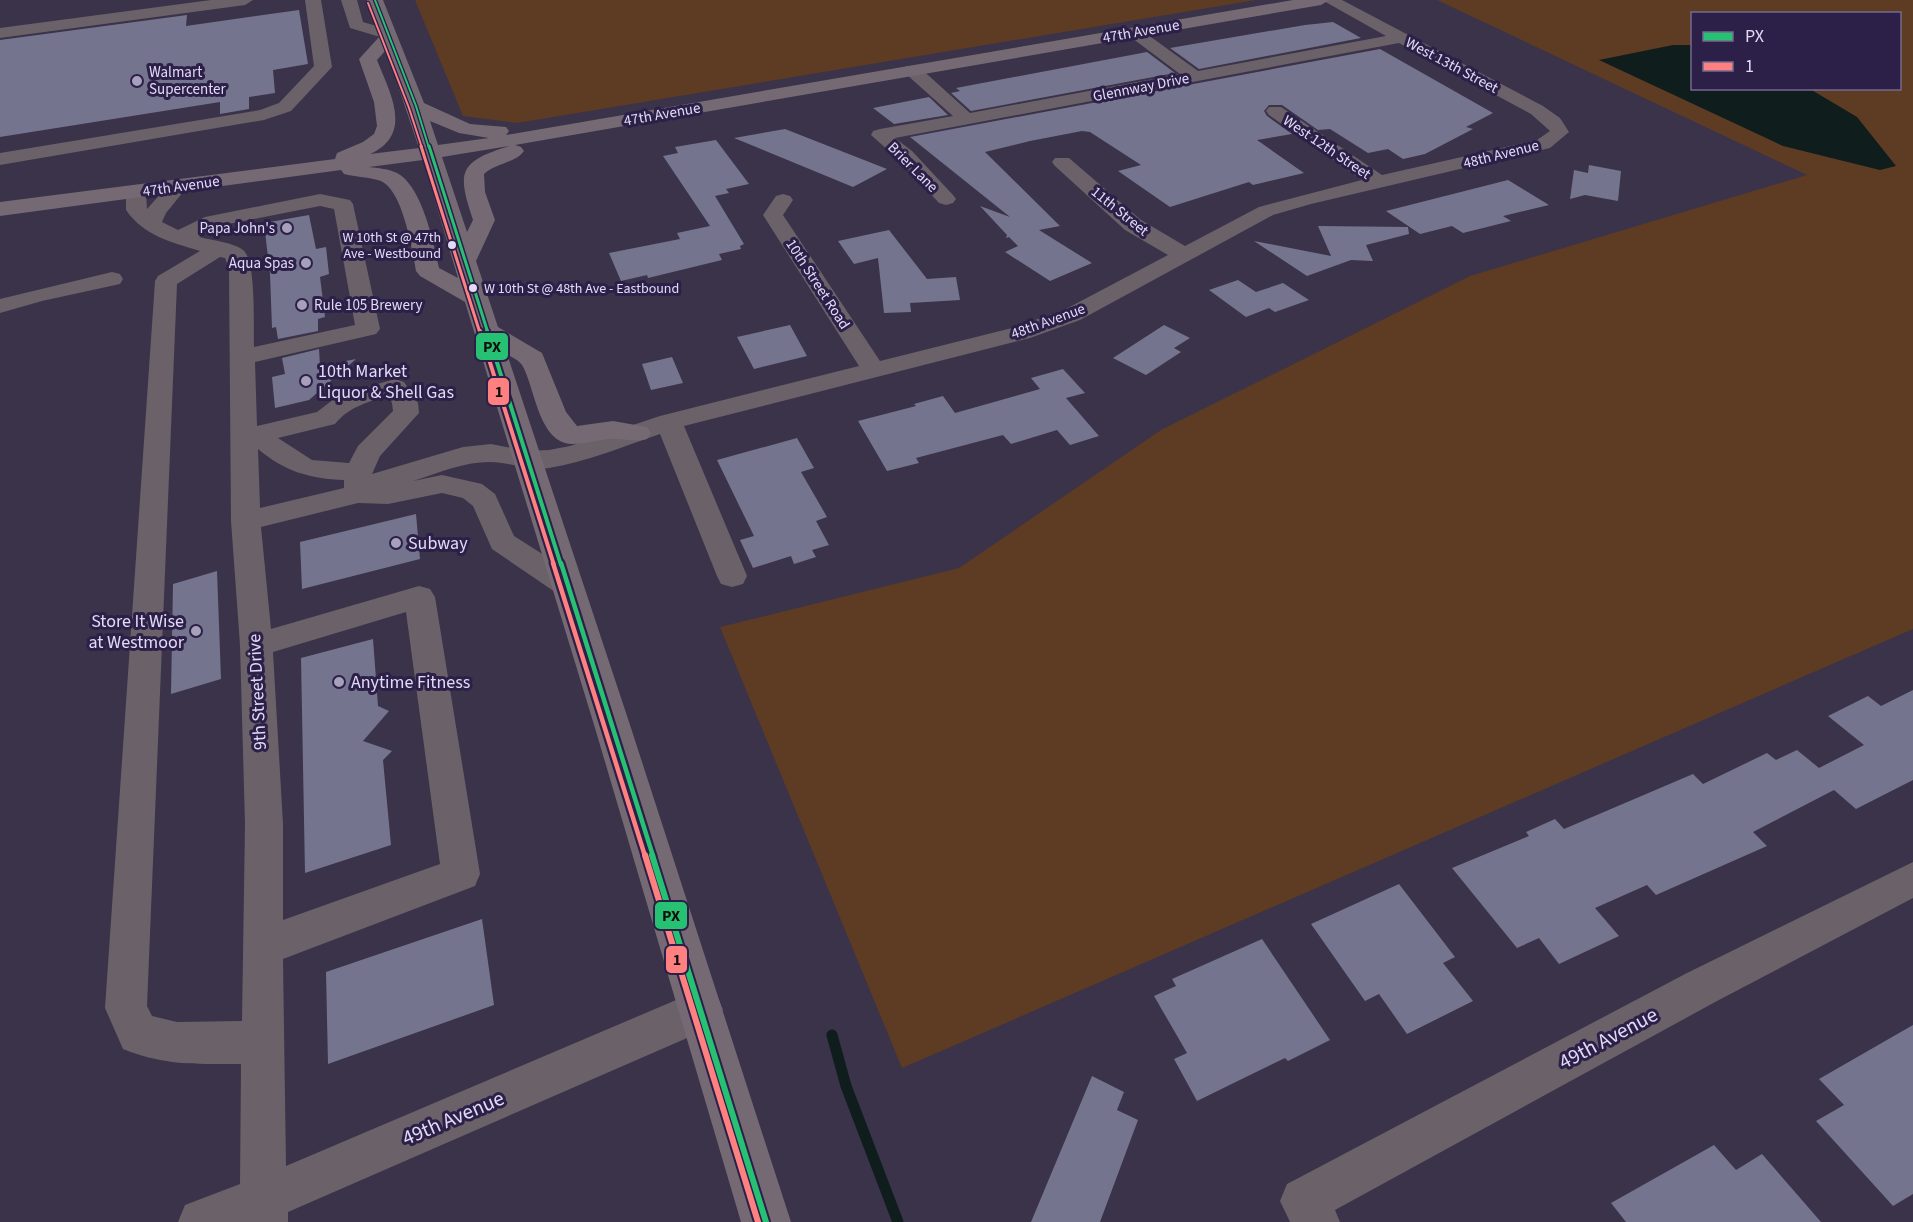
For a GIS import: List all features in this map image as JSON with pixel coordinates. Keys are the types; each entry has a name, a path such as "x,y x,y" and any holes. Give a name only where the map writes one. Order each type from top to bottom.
{"main road":[{"path":"375,0 416,106 702,1010 766,1222"},
{"name":"47th Avenue","path":"0,209 429,153 568,131 1321,0"},
{"path":"322,167 379,141 388,129 386,114 368,59 388,36"},
{"path":"416,106 452,125 468,131 486,133 556,123 608,124"},
{"path":"465,260 484,220 470,181 474,170 483,162 568,131"},
{"path":"322,167 388,177 400,184 418,229 428,271 477,299"},
{"path":"487,331 533,359 552,412 563,429 571,435 613,430 637,433"}],"street":[{"path":"0,33 245,0"},
{"path":"0,159 264,115 285,107 323,67 313,0"},
{"path":"349,0 356,25 388,36"},
{"name":"West 13th Street","path":"1330,0 1537,110 1553,122 1560,132 1554,138"},
{"path":"1134,32 1195,77"},
{"name":"Glennway Drive","path":"880,135 1401,38"},
{"path":"912,70 966,119"},
{"name":"West 12th Street","path":"1275,111 1379,182"},
{"name":"Brier Lane","path":"880,135 905,155 945,199"},
{"name":"48th Avenue","path":"361,472 381,481 463,456 490,453 526,459 549,459 576,453 669,423 873,369 997,340 1072,315 1266,211 1305,199 1543,144 1554,138"},
{"name":"11th Street","path":"1062,162 1133,225 1183,254"},
{"path":"136,192 136,210 150,224 156,211 178,186"},
{"path":"182,237 212,221 321,200 343,204 368,329 244,357"},
{"name":"10th Street Road","path":"783,200 773,215 873,369"},
{"name":"9th Street Drive","path":"150,224 167,234 235,254 240,269 250,436 246,521 256,645 264,824 264,1210"},
{"path":"219,248 166,281 126,1008 138,1034 177,1043 264,1042"},
{"path":"0,306 112,279"},
{"path":"246,521 361,472 406,413 405,403 395,387 342,402 333,408 326,418 250,436"},
{"path":"669,423 732,576"},
{"path":"250,436 285,459 309,470 361,472 388,495 442,484 472,491 485,501 502,543 566,584"},
{"path":"256,645 419,597 460,874 297,933 263,948"},
{"name":"49th Avenue","path":"1310,1211 1691,993 1913,879"},
{"name":"49th Avenue","path":"202,1222 264,1210 702,1010"}],"shaded area":[{"path":"415,0 1256,0 517,123 463,116"},
{"path":"1437,0 1913,0 1913,629 902,1068 720,627 959,568 1161,430 1470,276 1807,175"},
{"path":"1673,45 1691,45 1691,90 1812,90 1857,117 1896,166 1880,170 1783,146 1599,60"}],"building":[{"name":"Walmart Supercenter","path":"299,10 308,64 273,70 275,93 249,97 249,109 220,114 220,102 0,137 0,40 187,15 186,26"},
{"path":"1333,22 1361,38 1199,69 1170,48 1305,25"},
{"path":"1380,49 1493,113 1466,127 1473,129 1425,154 1403,159 1388,149 1368,153 1330,129 1318,130 1282,105 1269,105 1264,111 1267,116 1292,134 1257,140 1304,173 1253,185 1249,182 1170,207 1118,171 1141,165 1090,132 1082,131 985,152 1060,226 1039,230 1092,263 1050,281 1005,252 1018,246 1009,237 1006,238 1007,235 980,206 1010,217 910,137"},
{"path":"1147,52 1175,73 971,111 951,93 960,91 956,88"},
{"path":"929,97 948,115 894,124 873,108"},
{"path":"785,129 887,169 853,187 734,138"},
{"path":"716,140 749,184 726,189 729,193 715,196 744,244 740,246 741,249 719,254 722,260 648,278 647,275 621,281 609,253 680,239 677,233 710,226 663,156 678,153 675,147"},
{"path":"1589,165 1621,171 1618,201 1585,195 1570,199 1574,170 1588,173"},
{"path":"1508,180 1549,205 1503,216 1511,221 1463,233 1452,226 1420,234 1386,211"},
{"path":"309,215 316,249 326,247 329,274 320,277 325,317 318,319 318,331 278,339 276,327 272,328 270,274 264,223"},
{"path":"1318,226 1408,227 1409,234 1366,245 1373,261 1351,260 1307,276 1254,241 1331,256"},
{"path":"889,230 927,279 956,277 960,300 910,303 911,312 884,313 878,258 854,264 838,241"},
{"path":"1238,280 1256,292 1283,283 1309,300 1275,312 1269,308 1246,317 1209,290"},
{"path":"790,325 807,356 754,369 737,337"},
{"path":"1164,325 1190,338 1174,348 1181,352 1146,375 1113,358"},
{"name":"10th Market Liquor & Shell Gas","path":"319,349 320,366 356,359 309,400 275,408 272,377 285,374 282,358"},
{"path":"672,357 683,383 651,390 642,364"},
{"path":"1063,369 1085,393 1066,398 1099,436 1070,445 1057,430 1011,444 1003,435 916,458 919,463 887,471 858,421 916,406 914,404 943,396 955,413 1040,389 1031,378"},
{"path":"797,438 814,468 801,472 827,517 816,521 829,545 812,550 816,557 794,564 791,556 753,568 740,540 754,536 717,460"},
{"path":"416,514 420,559 302,589 300,542"},
{"name":"Store It Wise at Westmoor","path":"217,571 221,679 171,694 173,584"},
{"path":"373,639 378,706 389,711 363,741 392,751 383,760 391,845 305,873 301,658"},
{"path":"1913,690 1913,780 1856,809 1834,790 1753,832 1767,846 1656,895 1647,885 1595,908 1619,936 1559,964 1539,938 1517,948 1452,868 1529,836 1526,832 1555,819 1564,829 1693,774 1703,784 1767,753 1776,760 1797,750 1819,768 1864,745 1828,716 1868,696 1881,706"},
{"path":"1399,884 1455,957 1443,963 1473,1001 1407,1034 1379,994 1365,1001 1311,924"},
{"path":"482,919 494,1005 328,1064 326,972"},
{"path":"1262,939 1330,1040 1288,1061 1285,1058 1197,1101 1174,1059 1187,1053 1154,996 1176,986 1172,979"},
{"path":"1913,1025 1913,1194 1893,1206 1816,1121 1844,1105 1819,1079"},
{"path":"1092,1076 1124,1092 1117,1110 1138,1120 1100,1222 1031,1222"},
{"path":"1714,1145 1736,1170 1762,1154 1821,1222 1626,1222 1611,1203"}],"waterway":[{"path":"832,1035 846,1086 898,1222"}],"transit line":[{"name":"PX","path":"375,0 416,106 613,728 766,1222"},
{"name":"1","path":"368,3 409,108 606,730 758,1222"}],"place":[{"name":"Walmart Supercenter","path":"137,81"},
{"name":"Papa John's","path":"287,228"},
{"name":"W 10th St @ 47th Ave - Westbound","path":"452,245"},
{"name":"Aqua Spas","path":"306,263"},
{"name":"W 10th St @ 48th Ave - Eastbound","path":"473,288"},
{"name":"Rule 105 Brewery","path":"302,305"},
{"name":"10th Market Liquor & Shell Gas","path":"306,381"},
{"name":"Subway","path":"396,543"},
{"name":"Store It Wise at Westmoor","path":"196,631"},
{"name":"Anytime Fitness","path":"339,682"}]}
